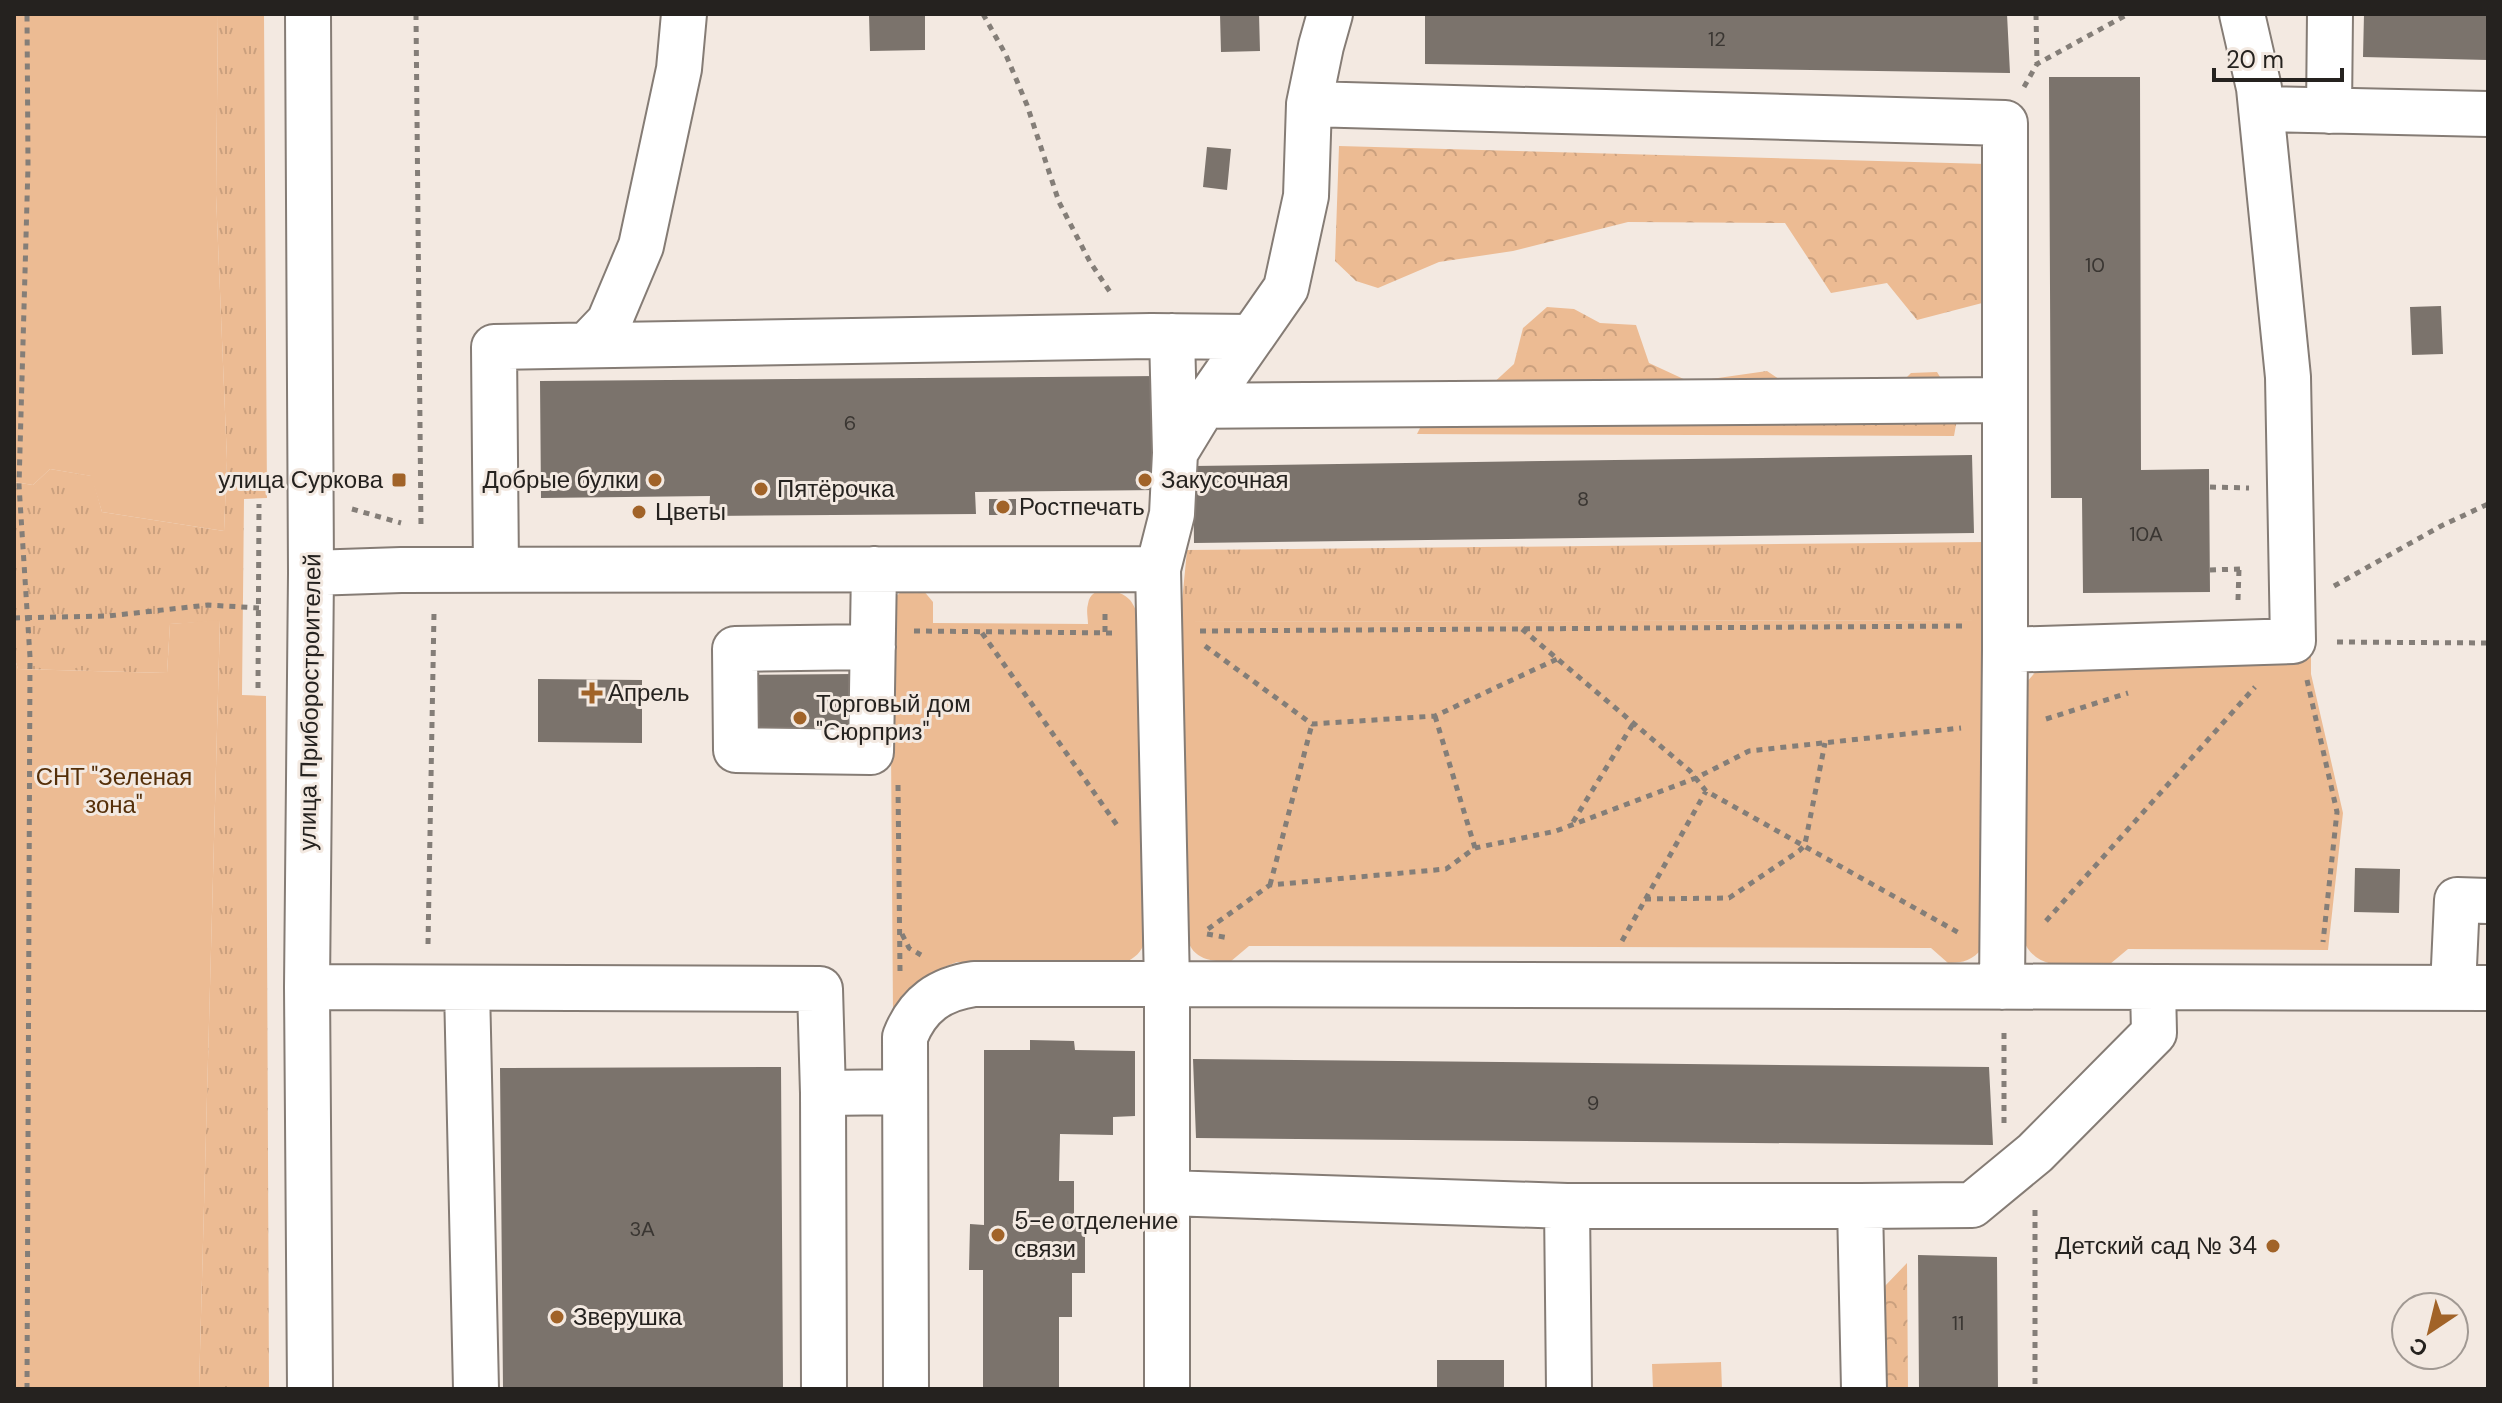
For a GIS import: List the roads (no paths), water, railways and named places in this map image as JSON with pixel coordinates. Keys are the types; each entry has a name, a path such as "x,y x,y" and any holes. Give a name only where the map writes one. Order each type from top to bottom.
{"street":[{"name":"улица Приборостроителей","path":"308,14 311,573 307,987 310,1389"},
{"path":"587,345 609,322 641,246 679,69 684,14"},
{"path":"1167,1389 1167,984 1174,635 1158,569 1172,514 1175,453 1188,407 1251,337 1286,288 1306,196 1309,104 1330,14"},
{"path":"2005,638 2297,630 2288,377 2259,88 2242,14"},
{"path":"2329,111 2330,14"},
{"path":"1309,104 2005,123 2003,1001"},
{"path":"2261,109 2488,114"},
{"path":"1162,336 1188,407"},
{"path":"496,570 494,347 1251,337"},
{"path":"1188,407 2004,400"},
{"path":"874,569 892,639"},
{"path":"311,573 401,570 1158,569"},
{"path":"906,1389 905,1037 910,1025 931,1000 951,987 974,984 1167,984 2003,1001 2153,987 2471,988 2457,900 2488,901"},
{"path":"307,987 820,989 824,1389"},
{"path":"1168,1193 1567,1206 1972,1205 2019,1166 2154,1033 2153,987"},
{"path":"467,988 476,1389"},
{"path":"823,1093 905,1092"},
{"path":"1567,1206 1569,1389"},
{"path":"1860,1206 1864,1389"}],"place":[{"name":"улица Суркова","path":"399,480"},
{"name":"Добрые булки","path":"655,480"},
{"name":"Закусочная","path":"1145,480"},
{"name":"Пятёрочка","path":"761,489"},
{"name":"Ростпечать","path":"1003,507"},
{"name":"Цветы","path":"639,512"},
{"name":"Апрель","path":"592,693"},
{"name":"Торговый дом \"Сюрприз\"","path":"800,718"},
{"name":"5-е отделение связи","path":"998,1235"},
{"name":"Детский сад № 34","path":"2273,1246"},
{"name":"Зверушка","path":"557,1317"}],"park label":[{"name":"СНТ \"Зеленая зона\"","path":"114,791"}]}
